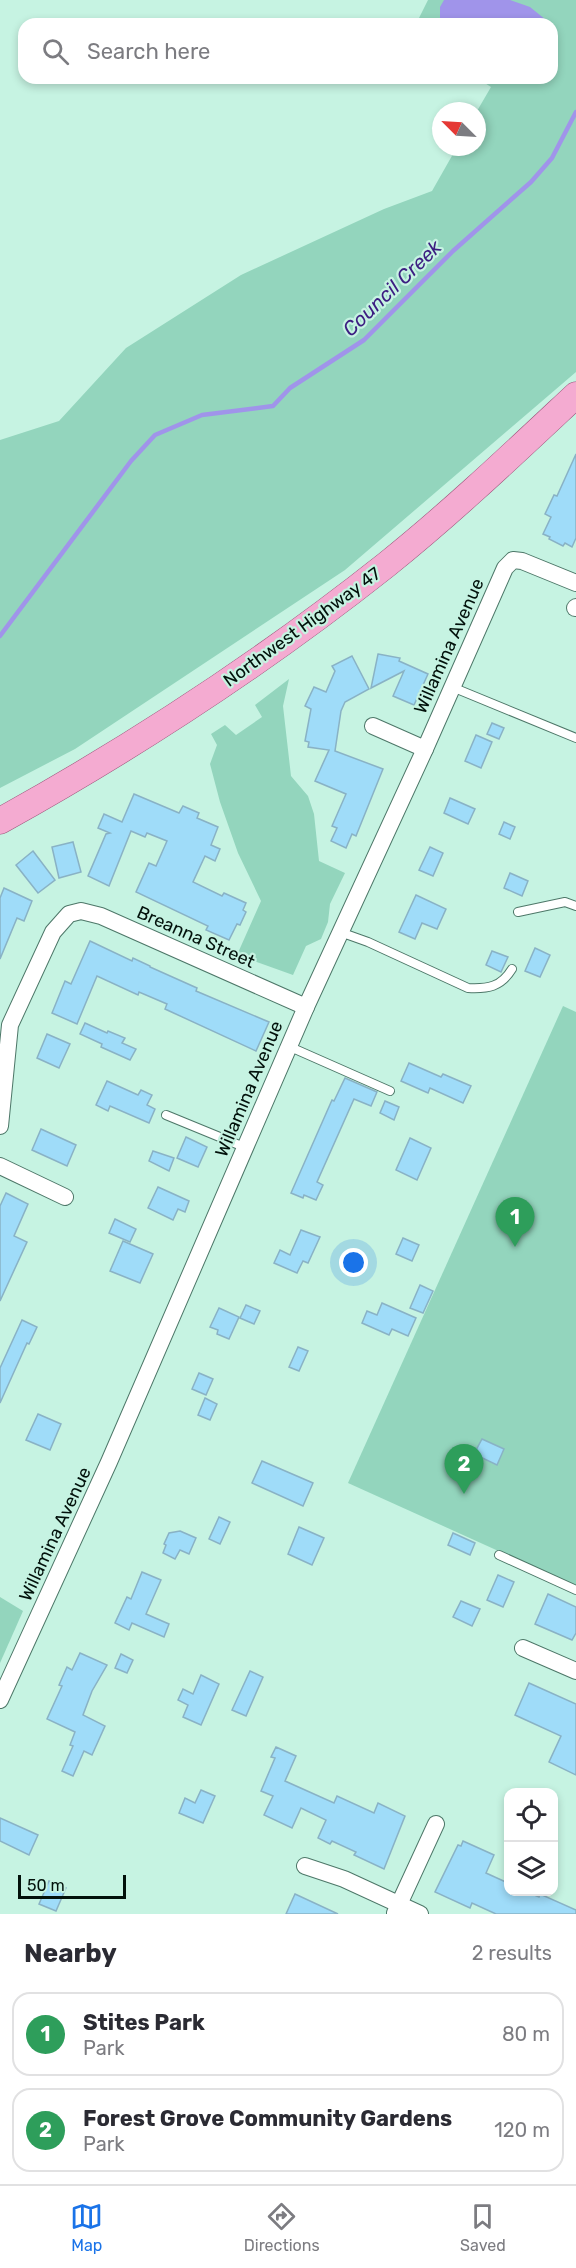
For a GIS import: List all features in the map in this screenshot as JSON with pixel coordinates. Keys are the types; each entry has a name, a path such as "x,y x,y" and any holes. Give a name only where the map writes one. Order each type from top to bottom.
{"main road":[{"name":"Northwest Highway 47","path":"0,821 104,761 258,662 340,601 430,527 507,460 576,395"}],"street":[{"name":"Willamina Avenue","path":"0,1700 109,1462 288,1046 425,749 505,568 513,560 534,565 576,583"},
{"path":"373,726 425,749"},
{"name":"Breanna Street","path":"0,1126 10,1025 52,932 69,914 81,911 101,916 306,1006"},
{"path":"0,1167 65,1197"},
{"path":"523,1648 576,1671"},
{"path":"397,1909 436,1824"},
{"path":"305,1866 344,1879 397,1909 420,1914"}],"lane":[{"path":"452,687 576,738"},
{"path":"518,912 565,902 576,906"},
{"path":"340,932 368,942 468,988 497,987 507,978 512,969"},
{"path":"288,1046 390,1091"},
{"path":"166,1115 244,1147"},
{"path":"499,1555 576,1590"}],"green space":[{"path":"428,0 576,0 576,372 345,570 75,749 0,788 0,440 59,421 126,348 241,275 384,209 432,191 452,156 486,156 486,102 482,102 491,87 486,84 558,84 558,18 419,18"},
{"path":"289,679 283,706 291,776 308,796 314,814 319,861 345,873 330,904 328,922 321,939 306,946 293,975 237,955 261,901 238,853 220,802 210,764 217,745 211,734 225,725 236,735 262,717 255,705"},
{"path":"563,1006 576,1012 576,1586 348,1483"},
{"path":"0,1597 23,1611 0,1663"}],"shaded area":[{"path":"444,0 510,0 530,7 544,18 440,18 440,7"}],"building":[{"path":"576,454 576,538 572,547 565,543 563,546 543,534 551,517 545,514 554,495 557,496"},
{"path":"378,654 400,658 399,661 428,674 414,705 393,696 404,671 371,688"},
{"path":"352,656 369,689 345,702 341,711 335,751 383,769 356,836 352,834 346,848 331,841 337,828 332,826 346,794 315,781 329,750 308,747 309,742 305,741 311,709 305,706 314,687 326,692 335,671 332,666"},
{"path":"492,723 504,728 499,739 487,734"},
{"path":"476,735 492,742 481,768 465,761"},
{"path":"134,794 179,813 183,806 199,813 197,818 218,827 211,845 220,849 215,861 205,856 193,882 222,896 224,893 246,903 243,910 246,912 229,940 206,930 208,926 136,892 149,863 156,866 167,841 147,833 145,837 131,831 109,886 88,876 106,834 110,833 98,828 104,814 122,822"},
{"path":"450,798 475,809 468,824 444,813"},
{"path":"504,822 515,827 510,839 499,834"},
{"path":"73,842 81,872 59,878 52,847"},
{"path":"430,847 443,853 433,876 419,870"},
{"path":"33,851 55,880 38,893 16,865"},
{"path":"510,873 528,881 522,896 504,888"},
{"path":"4,888 32,901 24,921 17,918 0,959 0,898"},
{"path":"416,895 446,909 437,929 422,923 415,939 399,932"},
{"path":"90,941 132,961 133,958 197,988 196,991 269,1022 256,1051 165,1009 167,1004 139,992 138,995 97,976 77,1024 52,1013 65,981 71,984"},
{"path":"535,948 550,955 540,977 525,971"},
{"path":"492,951 508,957 501,972 486,965"},
{"path":"85,1023 125,1038 122,1043 136,1049 130,1060 101,1047 102,1044 80,1034"},
{"path":"47,1034 70,1044 59,1068 37,1058"},
{"path":"409,1063 441,1077 443,1074 471,1086 463,1103 430,1088 428,1093 401,1081"},
{"path":"345,1078 377,1092 371,1106 354,1099 317,1182 323,1185 316,1200 304,1195 303,1198 291,1193 332,1100 334,1101"},
{"path":"107,1081 138,1095 141,1090 152,1095 147,1105 155,1109 149,1123 110,1106 108,1111 96,1105"},
{"path":"385,1101 399,1107 394,1120 380,1113"},
{"path":"41,1129 76,1145 67,1166 32,1150"},
{"path":"186,1137 207,1147 198,1167 177,1158"},
{"path":"410,1138 431,1148 417,1180 396,1170"},
{"path":"153,1151 174,1158 169,1171 149,1161"},
{"path":"158,1187 189,1201 185,1212 178,1209 173,1220 148,1208"},
{"path":"6,1193 28,1204 14,1236 27,1242 0,1301 0,1206"},
{"path":"115,1219 136,1229 130,1242 109,1233"},
{"path":"301,1230 320,1237 308,1263 303,1261 297,1273 274,1263 280,1250 290,1255"},
{"path":"403,1238 419,1245 412,1261 396,1254"},
{"path":"123,1241 153,1254 140,1283 110,1271"},
{"path":"420,1285 433,1291 423,1313 410,1308"},
{"path":"382,1303 416,1318 408,1336 392,1329 389,1335 362,1323 367,1311 377,1315"},
{"path":"246,1305 260,1311 254,1324 240,1318"},
{"path":"219,1308 239,1317 229,1339 217,1334 218,1330 210,1327"},
{"path":"22,1320 37,1327 29,1344 27,1343 0,1403 0,1368"},
{"path":"298,1347 308,1351 299,1371 289,1367"},
{"path":"199,1373 213,1379 206,1395 192,1389"},
{"path":"205,1398 217,1404 210,1420 198,1415"},
{"path":"38,1414 61,1424 50,1450 26,1440"},
{"path":"482,1439 504,1449 497,1465 474,1454"},
{"path":"262,1461 313,1483 303,1506 252,1483"},
{"path":"219,1517 230,1522 220,1544 209,1539"},
{"path":"299,1527 324,1538 312,1565 288,1554"},
{"path":"180,1531 196,1538 189,1554 180,1550 175,1559 163,1553 166,1545 164,1544 169,1533"},
{"path":"453,1533 475,1543 470,1555 448,1545"},
{"path":"142,1572 161,1580 146,1614 169,1624 164,1637 132,1623 129,1630 115,1623 127,1597 131,1599"},
{"path":"498,1575 514,1582 503,1607 487,1600"},
{"path":"548,1594 576,1607 576,1633 572,1640 535,1624"},
{"path":"461,1601 480,1609 472,1626 453,1617"},
{"path":"80,1653 107,1665 92,1691 83,1715 105,1726 92,1755 84,1751 73,1776 62,1771 73,1746 70,1745 75,1732 47,1719 62,1686 59,1685 67,1667 72,1670"},
{"path":"121,1654 133,1660 127,1673 115,1668"},
{"path":"250,1671 263,1677 246,1716 232,1710"},
{"path":"201,1675 219,1684 201,1725 183,1717 188,1705 178,1700 183,1689 193,1694"},
{"path":"529,1683 576,1704 576,1775 549,1762 561,1736 515,1715"},
{"path":"276,1747 296,1756 285,1781 334,1803 337,1796 374,1813 378,1803 405,1816 384,1869 354,1855 356,1852 332,1841 330,1844 318,1838 326,1820 301,1808 292,1828 264,1815 273,1796 261,1791 275,1758 271,1757"},
{"path":"201,1790 215,1796 203,1823 179,1813 185,1798 195,1803"},
{"path":"0,1818 38,1835 29,1855 0,1841"},
{"path":"463,1841 494,1855 486,1873 504,1881 504,1896 544,1896 576,1910 576,1914 496,1914 472,1903 470,1908 435,1892 458,1845 461,1846"},
{"path":"49,1881 66,1888 56,1911 39,1904"},
{"path":"295,1894 338,1914 286,1914"}],"waterway":[{"name":"Council Creek","path":"0,636 131,461 155,435 202,415 273,406 290,388 364,340 453,251 531,182 552,158 576,112"}],"place":[{"name":"Stites Park","path":"515,1247"},
{"name":"Forest Grove Community Gardens","path":"464,1494"}]}
